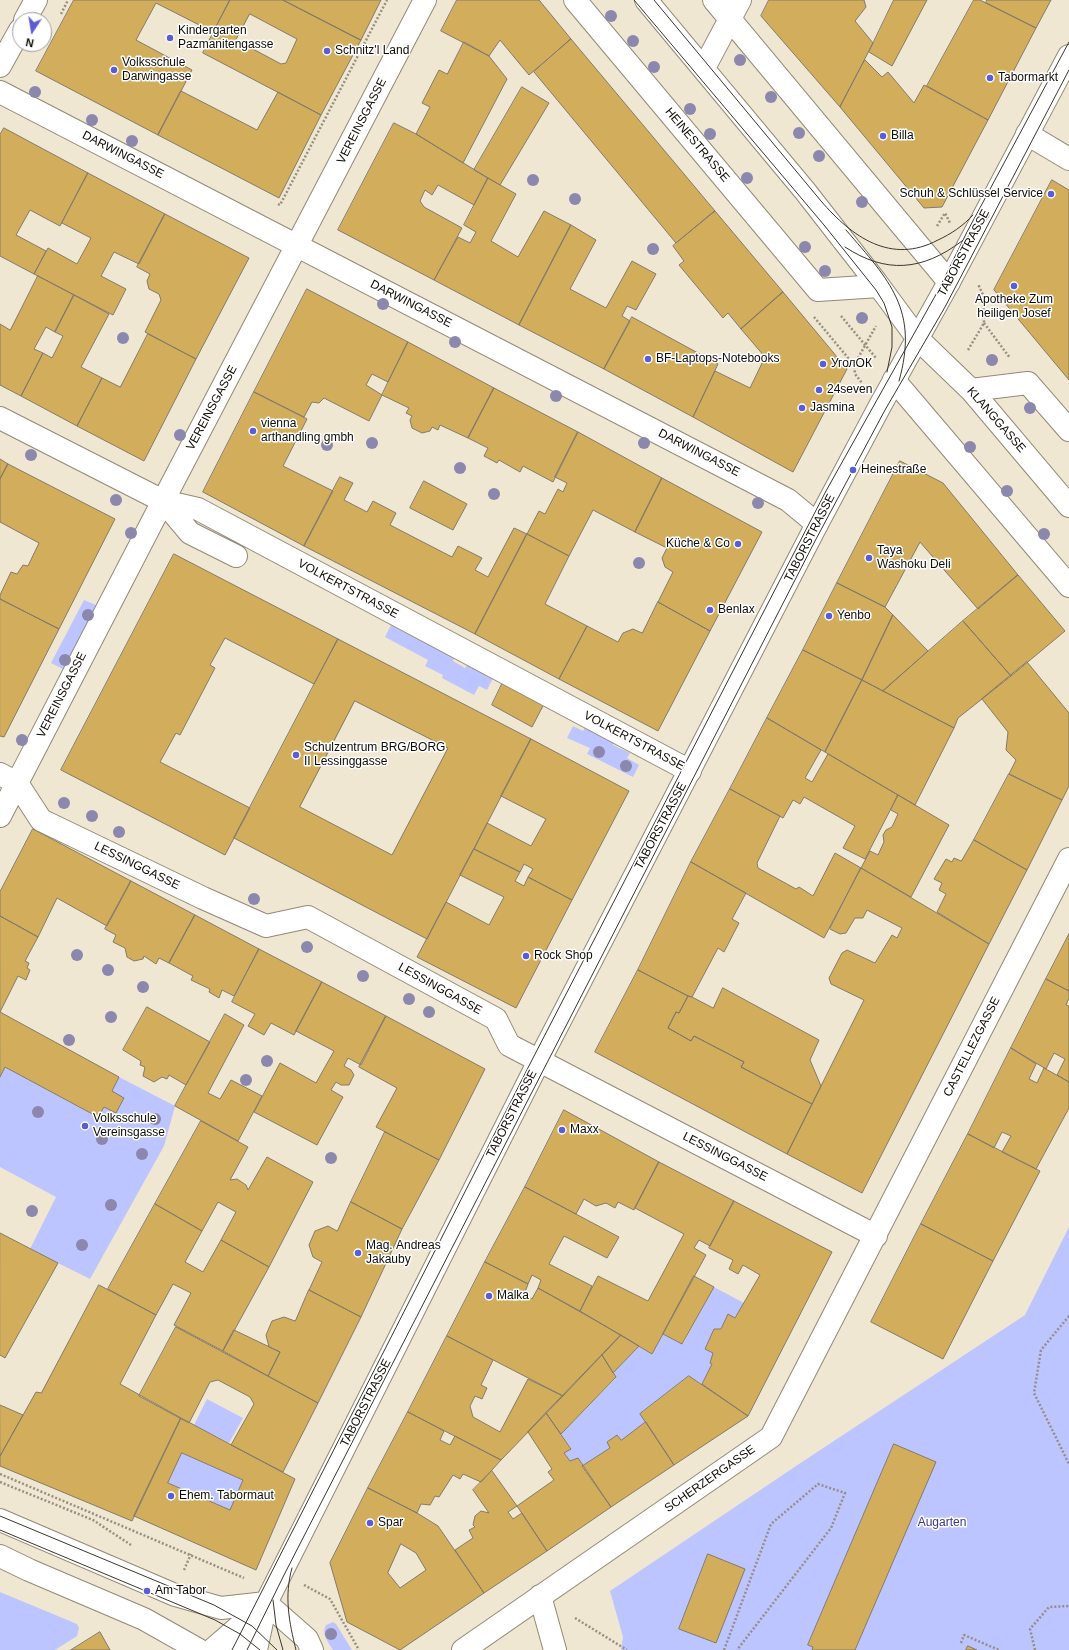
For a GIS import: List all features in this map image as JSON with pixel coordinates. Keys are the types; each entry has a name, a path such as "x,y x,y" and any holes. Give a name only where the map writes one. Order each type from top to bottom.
{"street":[{"path":"30,12 36,0"},
{"name":"VEREINSGASSE","path":"0,816 8,778 163,500 425,0"},
{"name":"HEINESTRASSE","path":"575,0 818,290"},
{"path":"646,0 805,191 918,339"},
{"path":"714,0 949,282"},
{"path":"704,68 740,0"},
{"path":"0,66 12,44"},
{"name":"TABORSTRASSE","path":"239,1650 266,1603 539,1061 817,524 894,380 949,282 1069,56"},
{"name":"DARWINGASSE","path":"0,92 788,500 817,524"},
{"path":"1027,134 1069,160"},
{"path":"818,290 879,286"},
{"name":"KLANGGASSE","path":"918,339 972,390 1069,506"},
{"path":"894,380 1069,586"},
{"path":"972,390 1028,383 1069,430"},
{"name":"VOLKERTSTRASSE","path":"0,418 163,500 198,510 690,771"},
{"path":"163,500 190,533 236,556"},
{"name":"LESSINGGASSE","path":"8,778 41,820 203,898 266,926 308,917 496,1019 509,1045 876,1236"},
{"name":"CASTELLEZGASSE","path":"876,1236 1069,859"},
{"name":"SCHERZERGASSE","path":"463,1650 771,1437 876,1236"},
{"path":"0,1520 175,1595 221,1608 266,1603 306,1639 312,1650"},
{"path":"0,1556 28,1570 144,1620 199,1650"},
{"path":"540,1596 555,1650"},
{"name":"TABORSTRASSE","path":"212,1650 266,1603"},
{"name":"TABORSTRASSE","path":"256,1650 266,1603"}],"path":[{"path":"273,202 280,205 387,0"},
{"path":"818,290 894,380"},
{"path":"984,323 1028,383"},
{"path":"1069,1316 1041,1350 1034,1393 1069,1464"},
{"path":"0,1474 246,1578"},
{"path":"0,1482 93,1520 134,1548"},
{"path":"724,1650 771,1524 818,1484 845,1493 831,1528 737,1650"},
{"path":"300,1583 330,1599 359,1650"},
{"path":"540,1596 627,1650"},
{"path":"1035,1650 1030,1629 1049,1607 1069,1606"},
{"path":"960,1643 964,1636 999,1650"}],"green space":[{"path":"84,600 96,605 99,609 65,670 51,663"},
{"path":"391,625 407,634 409,632 455,656 453,661 465,668 467,665 493,678 487,690 479,686 474,695 442,678 443,675 425,666 428,660 385,637"},
{"path":"586,725 615,740 613,745 630,753 627,758 639,765 633,777 587,754 590,748 567,738 573,726 583,731"},
{"name":"Volksschule Vereinsgasse","path":"5,1067 98,1117 119,1077 175,1106 164,1146 90,1279 30,1249 56,1197 0,1167 0,1077"},
{"name":"Augarten","path":"1069,1227 1069,1650 621,1650 623,1637 610,1591 1025,1315"},
{"path":"714,1287 744,1303 732,1321 724,1327 714,1330 705,1349 713,1353 710,1363 712,1364 702,1384 689,1376 641,1413 646,1422 621,1440 617,1435 607,1442 610,1448 582,1466 570,1461 564,1453 571,1448 561,1434 616,1378 613,1373 639,1346 652,1354 663,1334 683,1344"},
{"path":"207,1399 243,1418 229,1443 194,1425"},
{"path":"182,1453 243,1480 230,1510 168,1483"},
{"path":"0,1592 77,1624 79,1628 77,1636 55,1650 0,1650"},
{"path":"333,1622 336,1624 352,1650 333,1650 324,1632 326,1625"}],"building":[{"name":"Volksschule Darwingasse","path":"74,0 230,0 213,32 156,3 136,40 192,70 158,135 36,71 46,52 52,52 52,41"},
{"path":"230,0 283,0 361,40 321,115 203,53","holes":["250,14 297,39 286,63 281,64 236,40"]},
{"path":"283,0 381,0 361,40"},
{"path":"457,0 539,0 571,39 529,75 500,40 489,56 441,31"},
{"path":"769,0 864,0 866,7 855,21 873,43 840,107 761,16"},
{"path":"894,0 927,0 892,66 869,52"},
{"path":"974,0 980,0 1036,28 988,120 927,86"},
{"path":"987,0 1051,0 1036,28 986,3"},
{"path":"571,39 715,211 676,243 534,72"},
{"path":"464,42 489,56 507,79 463,163 416,134 430,107 422,103 439,70 447,74"},
{"path":"865,60 882,77 888,72 914,103 924,85 988,120 942,207 924,208 840,107"},
{"path":"522,87 549,103 500,185 474,170"},
{"path":"181,91 257,130 278,92 321,115 279,198 158,135"},
{"path":"394,123 416,134 488,178 474,205 438,185 432,195 425,190 420,201 424,207 462,228 434,280 338,230"},
{"path":"4,128 88,173 60,226 30,210 16,235 46,251 34,274 0,256 0,135"},
{"path":"88,173 165,214 139,264 114,252 101,276 126,289 113,315 34,274 48,248 77,264 91,238 62,223"},
{"path":"488,178 516,194 491,241 518,257 544,211 571,225 519,325 434,280 458,237 470,243 476,232 464,225"},
{"path":"1052,180 1069,190 1069,380 994,290"},
{"path":"715,211 783,292 741,329 728,313 723,318 679,265 684,261 673,246"},
{"path":"165,214 249,258 196,359 145,332 161,300 159,294 149,289 147,281 150,274 137,267"},
{"path":"571,225 596,240 570,289 606,308 632,261 656,274 636,310 627,306 622,316 630,321 604,369 519,325"},
{"path":"38,276 74,295 55,332 46,327 34,349 43,353 21,396 0,385 0,324 10,330"},
{"path":"307,289 408,342 388,382 372,374 366,385 382,395 369,421 324,398 319,403 312,402 304,417 254,392"},
{"path":"783,292 847,369 793,472 693,417 715,371 750,388 765,357 741,329"},
{"path":"74,295 109,314 81,367 102,378 77,426 21,396 43,353 52,358 63,336 55,332"},
{"path":"632,317 718,364 693,417 604,369"},
{"path":"148,334 196,359 144,461 77,426 102,378 120,387"},
{"path":"408,342 494,388 468,438 440,425 438,430 432,427 430,431 422,433 412,428 410,420 412,416 406,413 409,408 382,395"},
{"path":"494,388 578,432 553,482 523,466 520,472 499,460 497,463 484,456 488,448 468,438"},
{"path":"254,392 307,419 283,466 333,491 304,546 203,492"},
{"path":"578,432 662,478 635,532 593,510 569,556 527,534 539,511 545,514 558,489 563,492 567,483 555,477"},
{"path":"0,459 8,464 0,479"},
{"path":"900,461 943,483 1018,575 978,609 920,542 885,607 837,583"},
{"path":"8,464 115,519 59,629 0,599 0,595 11,572 17,574 23,565 28,566 39,543 0,522 0,479"},
{"path":"340,477 353,483 344,500 367,512 373,501 396,513 390,525 452,557 458,546 482,558 475,570 488,577 514,528 527,534 475,634 304,546"},
{"path":"662,478 762,532 710,631 658,602 673,572 665,567 662,558 667,548 635,532"},
{"path":"424,481 467,504 453,530 410,508"},
{"path":"527,534 569,556 545,604 587,626 559,679 475,634"},
{"path":"174,554 338,639 314,684 225,638 210,665 215,668 180,735 176,733 160,762 250,808 225,855 61,770"},
{"path":"1018,575 1065,631 1011,676 963,621"},
{"path":"837,583 885,607 893,615 862,680 803,650"},
{"path":"0,599 59,629 4,737 0,736"},
{"path":"658,602 710,631 658,731 559,679 587,626 618,642 623,633 633,629 642,633"},
{"path":"893,615 928,651 883,691 862,680"},
{"path":"963,621 1011,676 958,718 954,728 883,691"},
{"path":"338,639 531,739 427,939 234,838","holes":["355,701 448,748 392,855 300,807"]},
{"path":"803,650 862,680 825,752 767,718"},
{"path":"1027,662 1069,713 1069,786 1062,800 1009,774 1016,760 1006,750 1008,732 982,699"},
{"path":"862,680 954,728 915,805 825,752"},
{"path":"503,682 544,704 532,727 492,705"},
{"path":"767,718 821,750 805,778 812,782 828,754 898,795 865,859 843,848 855,826 804,797 800,804 793,800 783,818 730,789"},
{"path":"531,739 629,791 572,900 528,877 533,869 524,864 520,872 474,849 487,823 531,846 546,819 501,796"},
{"path":"1009,774 1062,800 1027,870 974,840"},
{"path":"730,789 780,816 757,863 758,868 796,889 799,887 813,896 835,853 861,868 824,938 691,862"},
{"path":"898,795 949,825 911,897 861,868 870,851 878,855 884,842 883,835 886,830 892,827 898,814 891,810"},
{"path":"33,829 131,881 107,926 57,898 38,937 0,916 0,892"},
{"path":"974,840 1027,870 989,944 937,912 946,894 939,890 942,883 934,879 946,859 952,862 954,858 961,861"},
{"path":"474,849 520,872 515,881 524,886 528,877 572,900 516,1008 417,957 446,902 489,925 504,897 460,875"},
{"path":"691,862 746,893 732,919 739,923 724,952 718,948 692,997 638,970"},
{"path":"861,868 989,944 862,1193 787,1154 864,1000 831,984 829,978 842,953 847,950 875,963 892,935 897,938 902,928 867,910 863,918 855,918 846,933 840,934 830,929"},
{"path":"131,881 195,915 169,963 159,958 156,964 144,956 143,959 134,961 127,957 125,948 113,942 116,935 105,929"},
{"path":"195,915 259,949 234,996 222,990 219,998 209,992 210,989 191,980 193,976 169,963"},
{"path":"0,916 38,937 25,961 29,963 27,968 30,970 26,980 18,976 0,1012"},
{"path":"1069,934 1069,991 1046,979"},
{"path":"259,949 322,982 294,1035 271,1023 264,1035 248,1026 255,1014 232,1002"},
{"path":"638,970 688,996 679,1013 676,1012 668,1028 691,1041 694,1036 744,1062 741,1067 812,1104 787,1154 595,1052"},
{"path":"1046,979 1069,991 1069,998 1066,1005 1069,1006 1069,1082 1057,1075 1065,1059 1054,1053 1046,1069 1011,1048"},
{"path":"322,982 386,1016 361,1065 348,1058 344,1066 351,1070 354,1075 349,1085 341,1085 336,1082 331,1090 343,1097 317,1145 254,1112 280,1063 316,1083 334,1051 296,1031"},
{"path":"723,988 819,1040 810,1060 821,1086 812,1104 741,1067 744,1062 694,1036 691,1041 668,1028 676,1012 679,1013 688,996 713,1008"},
{"path":"147,1007 210,1042 186,1085 169,1075 167,1079 162,1077 154,1082 143,1076 145,1067 140,1065 141,1061 123,1050"},
{"path":"0,1012 119,1077 112,1091 124,1098 116,1113 104,1107 98,1117 5,1067 0,1077"},
{"path":"225,1014 244,1025 208,1093 220,1099 231,1080 262,1096 238,1141 175,1106"},
{"path":"386,1016 485,1069 439,1160 376,1127 397,1088 359,1067"},
{"path":"1011,1048 1036,1064 1029,1079 1037,1083 1044,1068 1069,1082 1069,1108 1036,1169 1002,1152 1011,1136 1002,1132 994,1148 968,1134"},
{"path":"564,1110 659,1162 634,1210 618,1202 615,1208 606,1203 596,1206 584,1199 576,1214 525,1187"},
{"path":"201,1121 248,1147 230,1180 237,1179 246,1185 248,1190 267,1157 313,1182 269,1267 221,1240 236,1212 218,1202 202,1231 155,1204"},
{"path":"385,1132 439,1160 402,1229 351,1202"},
{"path":"968,1134 1040,1171 993,1261 921,1224"},
{"path":"659,1162 734,1201 710,1246 699,1240 694,1248 706,1255 652,1354 580,1311 598,1276 648,1301 684,1234 635,1208"},
{"path":"525,1187 619,1237 607,1258 564,1236 549,1264 592,1286 580,1311 538,1288 541,1280 532,1275 528,1284 485,1262"},
{"path":"734,1201 832,1252 748,1416 702,1384 712,1364 710,1363 713,1353 705,1349 714,1329 721,1329 728,1314 735,1318 760,1275 743,1265 738,1274 729,1269 733,1260 709,1248"},
{"path":"351,1202 402,1229 361,1317 309,1290 322,1262 313,1257 309,1245 315,1231 328,1226 337,1231"},
{"path":"155,1204 202,1231 185,1262 203,1272 221,1240 269,1267 223,1351 174,1325 191,1293 173,1284 156,1315 108,1289"},
{"path":"921,1224 993,1261 943,1359 871,1322"},
{"path":"0,1233 58,1263 5,1358 0,1355"},
{"path":"485,1262 528,1284 524,1295 532,1299 538,1288 621,1335 563,1396 447,1336"},
{"path":"694,1276 714,1287 682,1344 663,1334"},
{"path":"99,1285 156,1315 120,1384 181,1418 132,1521 0,1466 0,1456 36,1392 41,1393"},
{"path":"309,1290 361,1317 318,1403 268,1376 280,1352 269,1347 266,1335 272,1321 284,1317 295,1321"},
{"path":"176,1327 318,1403 283,1472 231,1445 254,1404 250,1397 218,1380 210,1382 189,1423 139,1396"},
{"path":"234,1330 280,1352 268,1376 223,1351"},
{"path":"621,1335 639,1346 613,1373 602,1355"},
{"path":"447,1336 493,1360 481,1385 487,1388 482,1399 475,1396 470,1406 473,1417 500,1432 528,1379 563,1396 501,1460 408,1412"},
{"path":"602,1355 616,1377 561,1434 546,1413"},
{"path":"689,1376 748,1416 674,1465 640,1414"},
{"path":"0,1405 23,1415 0,1456"},
{"path":"408,1412 444,1431 440,1440 450,1445 455,1436 501,1460 481,1482 463,1474 460,1479 453,1475 439,1497 435,1496 430,1505 421,1504 417,1513 368,1488"},
{"path":"546,1413 571,1449 564,1453 570,1461 578,1458 611,1507 547,1551 517,1506 554,1480 548,1472 552,1469 528,1432"},
{"name":"Ehem. Tabormaut","path":"181,1418 295,1479 256,1570 134,1516","holes":["182,1453 243,1480 230,1510 168,1483"]},
{"path":"646,1422 674,1465 611,1507 582,1466 610,1448 607,1442 617,1435 621,1440"},
{"path":"894,1444 936,1462 855,1650 812,1650 813,1647 808,1645"},
{"path":"492,1471 517,1506 508,1512 513,1519 522,1513 547,1551 484,1593 455,1550 473,1538 469,1530 475,1527 473,1525 475,1516 481,1511 489,1513 473,1490"},
{"path":"368,1488 417,1513 438,1526 484,1593 400,1650 347,1622 330,1563","holes":["401,1544 416,1553 426,1570 400,1588 388,1573"]},
{"path":"708,1554 745,1569 716,1643 679,1629"},
{"path":"100,1632 110,1650 71,1650"},
{"path":"968,1646 977,1650 966,1650"}],"tram line":[{"path":"634,0 824,225 876,290 884,303 892,327 892,347 887,372"},
{"path":"654,0 821,201 846,226 859,236 888,248 904,250 921,247 952,232 973,215"},
{"path":"232,1650 533,1058 826,491 939,289 967,232 1069,42"},
{"path":"247,1650 284,1575 815,541 885,410 945,307 1069,70"},
{"path":"845,247 860,256 875,262 889,265 918,263 947,251 976,230 989,216"},
{"path":"846,230 876,265 887,281 903,315 905,335 904,356 899,381"},
{"path":"0,1516 214,1605 252,1626 277,1650"},
{"path":"0,1530 215,1620 240,1634 260,1650"},
{"path":"292,1568 288,1589 288,1609 296,1650"},
{"path":"273,1600 276,1625 283,1650"}],"place":[{"name":"Kindergarten Pazmanitengasse","path":"170,38"},
{"name":"Schnitz'l Land","path":"327,51"},
{"name":"Volksschule Darwingasse","path":"114,70"},
{"name":"Tabormarkt","path":"990,78"},
{"name":"Billa","path":"883,136"},
{"name":"Schuh & Schlüssel Service","path":"1051,194"},
{"name":"Apotheke Zum heiligen Josef","path":"1014,286"},
{"name":"BF-Laptops-Notebooks","path":"648,359"},
{"name":"УголОК","path":"823,364"},
{"name":"24seven","path":"819,390"},
{"name":"Jasmina","path":"802,408"},
{"name":"vienna arthandling gmbh","path":"253,431"},
{"name":"Heinestraße","path":"853,470"},
{"name":"Küche & Co","path":"738,544"},
{"name":"Taya Washoku Deli","path":"869,558"},
{"name":"Benlax","path":"710,610"},
{"name":"Yenbo","path":"829,616"},
{"name":"Schulzentrum BRG/BORG II Lessinggasse","path":"296,755"},
{"name":"Rock Shop","path":"526,956"},
{"name":"Volksschule Vereinsgasse","path":"85,1126"},
{"name":"Maxx","path":"562,1130"},
{"name":"Mag. Andreas Jakauby","path":"358,1253"},
{"name":"Malka","path":"489,1296"},
{"name":"Ehem. Tabormaut","path":"171,1496"},
{"name":"Spar","path":"370,1523"},
{"name":"Am Tabor","path":"147,1591"}]}
